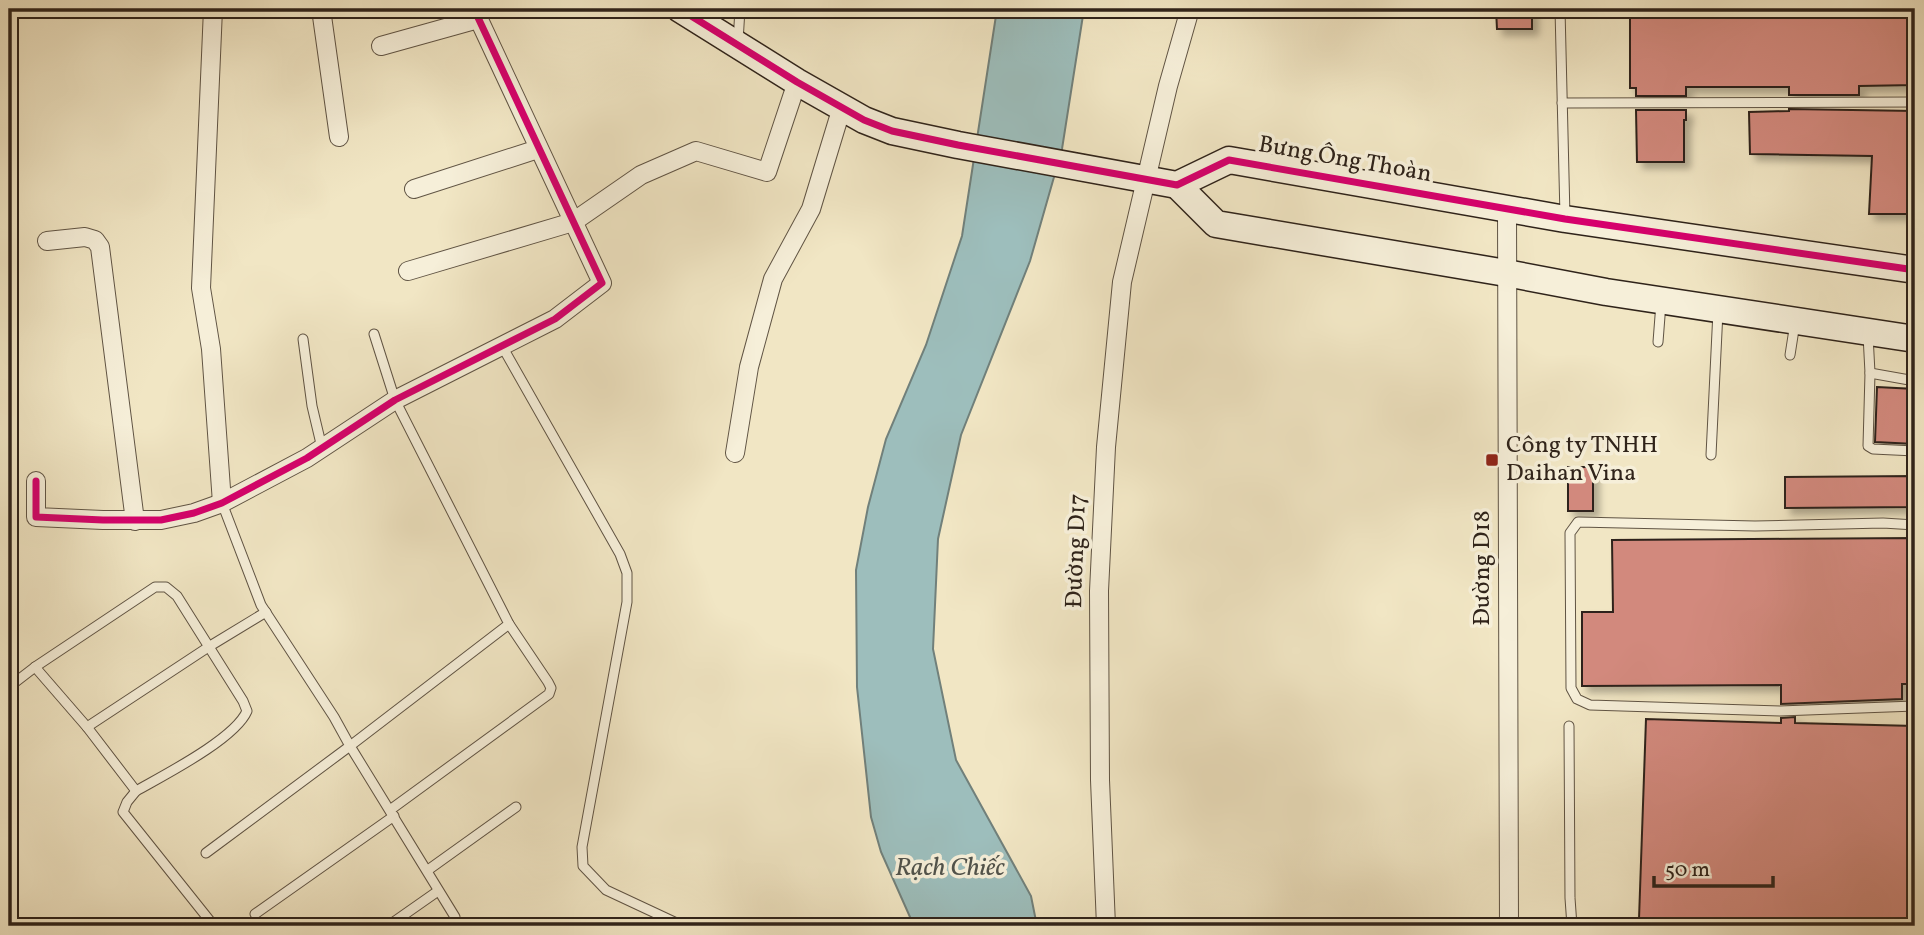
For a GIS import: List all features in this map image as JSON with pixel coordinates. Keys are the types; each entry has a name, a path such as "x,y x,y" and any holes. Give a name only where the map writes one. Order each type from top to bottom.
{"street":[{"path":"213,9 201,288 211,349 222,503"},
{"path":"321,9 339,137"},
{"path":"680,9 797,82 892,131 1177,185 1216,224 1661,301 1915,340"},
{"name":"Đường D17","path":"1106,926 1100,779 1099,591 1106,447 1122,282 1189,9"},
{"path":"36,481 36,517 135,521 161,520 194,513 222,503 322,448 395,400 555,319 602,283 476,14 381,46"},
{"path":"408,271 573,222 641,175 696,151 767,172 797,82"},
{"path":"735,453 749,367 772,279 811,209 842,107"},
{"path":"414,189 538,149"},
{"name":"Bưng Ông Thoàn","path":"1177,185 1229,160 1565,219 1915,270"},
{"name":"Đường D18","path":"1507,209 1509,926"},
{"path":"47,241 85,237 95,240 100,247 135,521"}],"lane":[{"path":"738,46 740,9"},
{"path":"1560,9 1565,219"},
{"path":"1562,103 1915,102"},
{"path":"1658,342 1661,301"},
{"path":"1712,455 1718,310"},
{"path":"1790,355 1795,321"},
{"path":"1868,332 1868,446 1873,449 1915,451"},
{"path":"255,914 544,699 551,688 509,624 395,400 374,334"},
{"path":"303,339 312,406 322,448"},
{"path":"502,346 620,554 627,573 626,602 582,848 583,866 606,890 683,926"},
{"path":"1870,373 1915,381"},
{"path":"222,503 261,605 334,717 455,917"},
{"path":"1915,525 1883,523 1755,526 1578,522 1570,533 1571,688 1577,699 1590,705 1780,711 1915,706"},
{"path":"9,687 155,587 166,587 177,596 210,646 247,711 243,720 212,746 136,792 123,812 214,926"},
{"path":"87,727 266,612"},
{"path":"206,853 509,624"},
{"path":"35,667 87,727 136,792"},
{"path":"1569,726 1572,926"},
{"path":"428,870 516,807"},
{"path":"388,926 438,891"}],"water":[{"name":"Rạch Chiếc","path":"997,9 1084,9 1062,149 1030,261 961,435 938,539 933,649 956,760 1031,896 1037,926 914,926 881,852 871,817 857,687 856,570 868,507 886,439 926,345 962,236"}],"building":[{"path":"1496,9 1532,9 1532,29 1497,29"},
{"path":"1630,9 1915,9 1915,85 1859,86 1859,95 1789,95 1789,87 1686,87 1686,96 1636,96 1636,88 1630,88"},
{"path":"1789,109 1915,111 1915,214 1869,214 1872,156 1750,154 1749,112"},
{"path":"1636,110 1686,110 1684,162 1637,162"},
{"path":"1877,387 1915,389 1915,444 1875,442"},
{"path":"1568,467 1593,467 1593,511 1568,511"},
{"path":"1915,476 1915,507 1785,508 1785,477"},
{"path":"1915,538 1915,684 1902,684 1902,699 1781,704 1781,685 1582,686 1582,612 1613,612 1612,540"},
{"path":"1795,717 1795,723 1915,726 1915,926 1639,919 1646,719 1781,723 1781,718"}],"cycle path":[{"path":"36,481 36,517 161,520 194,513 222,503 307,458 395,400 555,319 602,283 474,9"},
{"path":"680,9 864,120 892,131 958,145 1177,185 1229,160 1565,219 1915,270"}],"place":[{"name":"Công ty TNHH Daihan Vina","path":"1492,460"}]}
